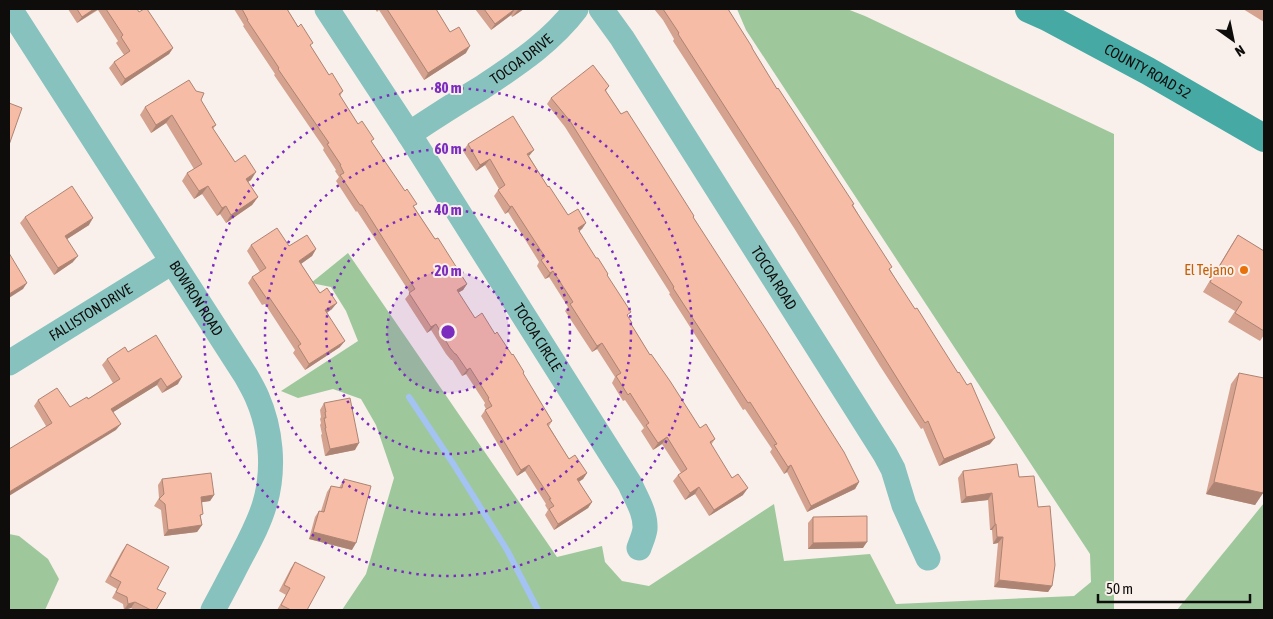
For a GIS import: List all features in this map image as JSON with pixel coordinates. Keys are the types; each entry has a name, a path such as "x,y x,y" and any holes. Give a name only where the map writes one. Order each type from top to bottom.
{"main road":[{"name":"COUNTY ROAD 52","path":"1029,9 1048,17 1148,71 1264,138"}],"street":[{"path":"328,9 408,134"},
{"name":"TOCOA DRIVE","path":"408,134 524,60 545,43 576,9"},
{"name":"TOCOA ROAD","path":"601,9 622,38 886,454 893,469 904,505 928,558"},
{"name":"BOWRON ROAD","path":"10,11 250,383 265,417 271,460 266,502 259,522 213,610"},
{"name":"TOCOA CIRCLE","path":"408,134 630,484 640,506 645,529 639,548"},
{"name":"FALLISTON DRIVE","path":"9,363 172,262"}],"green space":[{"path":"737,9 847,9 1114,134 1114,610 342,610 366,574 394,478 376,425 361,399 333,389 298,398 281,391 358,341 346,311 331,287 311,283 348,253 557,557 602,546 605,562 622,581 649,586 774,504 784,561 870,554 896,604 1074,596 1091,582 1090,554 746,30"},
{"path":"1264,503 1264,610 1177,610"},
{"path":"9,534 19,536 48,559 59,579 45,610 9,610"}],"building":[{"path":"77,9 94,9 82,17"},
{"path":"106,9 137,9 139,12 147,9 173,48 125,79 114,62 130,51 121,37 123,35"},
{"path":"242,9 287,9 298,27 301,24 313,43 310,45 329,75 332,73 343,91 339,94 358,124 362,121 374,139 371,141 405,191 407,189 417,204 413,206 435,239 438,238 467,284 457,290 475,318 482,313 495,334 497,332 513,354 552,421 547,424 569,459 575,455 587,473 577,479 592,502 558,524 549,509 554,506 549,499 551,499 529,465 521,470 485,410 492,406 489,398 470,368 467,370 450,348 436,324 431,327 409,293 415,289 362,205 360,205 340,175 344,173 327,144 329,143 278,69"},
{"path":"387,9 436,9 450,32 459,27 470,46 428,73"},
{"path":"484,9 515,9 495,24"},
{"path":"663,9 728,9 777,89 854,204 852,205 892,267 889,269 915,309 917,308 958,373 967,385 971,383 995,438 944,459 928,421 925,423"},
{"path":"593,65 609,86 605,90 621,114 627,111 654,153 844,452 859,482 811,506 791,465 788,467 774,445 777,444 673,288 570,121 551,98"},
{"path":"189,80 196,91 204,93 201,100 216,125 212,127 235,162 245,155 256,172 246,179 258,197 231,215 226,206 222,208 208,186 199,191 187,173 202,164 172,115 156,125 145,107"},
{"path":"9,103 22,108 9,145"},
{"path":"513,116 534,150 527,154 548,187 568,215 578,209 586,223 578,228 579,231 631,312 627,315 650,355 670,381 700,428 706,424 715,439 710,442 732,478 738,474 748,488 714,510 699,487 690,493 678,475 687,469 667,437 658,443 646,425 649,423 630,393 628,395 616,376 621,373 602,343 597,346 570,304 573,302 553,271 550,273 541,260 545,257 512,206 510,207 498,190 505,185 490,159 480,165 468,144"},
{"path":"72,186 93,218 65,236 78,256 58,268 25,217"},
{"path":"277,228 289,246 307,235 316,249 299,261 320,293 327,288 337,303 325,310 345,341 309,364 298,346 301,344 269,297 267,299 252,277 266,268 251,245"},
{"path":"1238,235 1264,251 1264,331 1235,313 1242,302 1210,282"},
{"path":"9,253 27,283 9,294"},
{"path":"156,335 182,377 167,387 161,378 111,409 121,424 9,492 9,449 52,423 38,400 57,388 70,407 87,397 88,399 120,379 107,359 125,347 128,352"},
{"path":"1239,373 1264,378 1263,493 1214,482"},
{"path":"350,398 359,443 330,449 325,428 324,418 326,418 326,412 324,403"},
{"path":"1017,464 1019,477 1034,476 1038,507 1050,506 1055,565 1052,586 999,580 1003,537 997,537 992,493 966,497 963,471"},
{"path":"211,473 214,495 201,497 203,514 200,515 202,525 168,530 165,504 159,499 164,494 162,479"},
{"path":"344,479 371,486 356,543 313,532 319,511 324,512 331,486 342,488"},
{"path":"867,516 867,542 813,543 813,517"},
{"path":"127,544 169,567 157,589 166,593 156,610 151,610 135,602 128,604 127,597 116,592 121,582 110,576"},
{"path":"295,562 325,577 307,610 291,610 281,605 290,588 284,585"}],"waterway":[{"path":"409,397 507,550 538,610"}],"place":[{"name":"El Tejano","path":"1244,270"}]}
